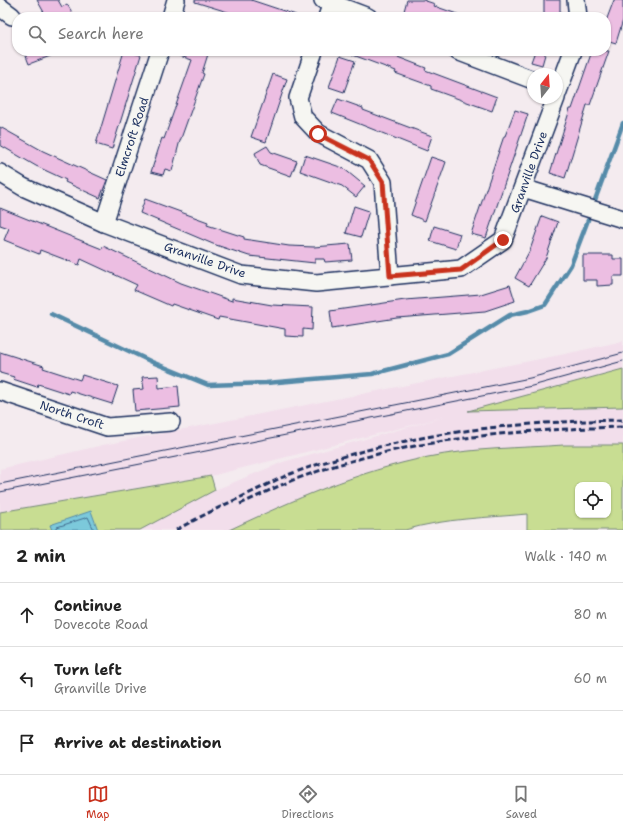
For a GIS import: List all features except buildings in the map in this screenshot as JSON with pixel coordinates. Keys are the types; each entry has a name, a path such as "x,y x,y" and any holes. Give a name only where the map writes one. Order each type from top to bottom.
{"street":[{"path":"172,12 176,0"},
{"path":"576,0 577,12"},
{"path":"327,7 363,10"},
{"name":"Elmcroft Road","path":"104,222 158,56"},
{"path":"312,56 298,98 303,117 318,134 369,160 383,182 390,276"},
{"path":"470,56 527,78"},
{"name":"Granville Drive","path":"563,77 571,56"},
{"name":"Granville Drive","path":"0,173 23,187 104,222 241,275 316,283 461,270 503,240 553,104"},
{"path":"523,188 623,219"},
{"name":"North Croft","path":"0,391 107,427 171,422"}],"shaded area":[{"path":"623,341 623,369 471,411 623,407 623,445 564,445 480,451 376,470 311,493 229,530 140,530 215,490 283,462 444,417 211,476 0,512 0,469 103,445 565,354"}],"green space":[{"path":"623,369 623,407 468,411"},
{"path":"564,445 623,445 623,530 527,530 527,514 435,523 405,530 229,530 302,497 376,470 445,454"},
{"path":"211,476 215,490 140,530 0,530 0,512"}],"water":[{"path":"91,511 98,530 52,530 50,525"}],"waterway":[{"path":"595,200 623,123"},
{"path":"51,314 152,362 208,385 266,383 372,374 448,354 510,315 545,305 571,265 588,220"}],"tram line":[{"path":"0,484 530,378 623,353"},
{"path":"0,492 532,386 623,361"}],"railway":[{"path":"176,530 214,510 288,475 334,459 374,448 415,439 497,427 580,421 623,420"},
{"path":"240,504 289,482 336,465 376,454 457,439 498,434 581,428 623,427"}],"route":[{"path":"318,134 369,160 383,182 390,276 461,270 503,240"}]}
